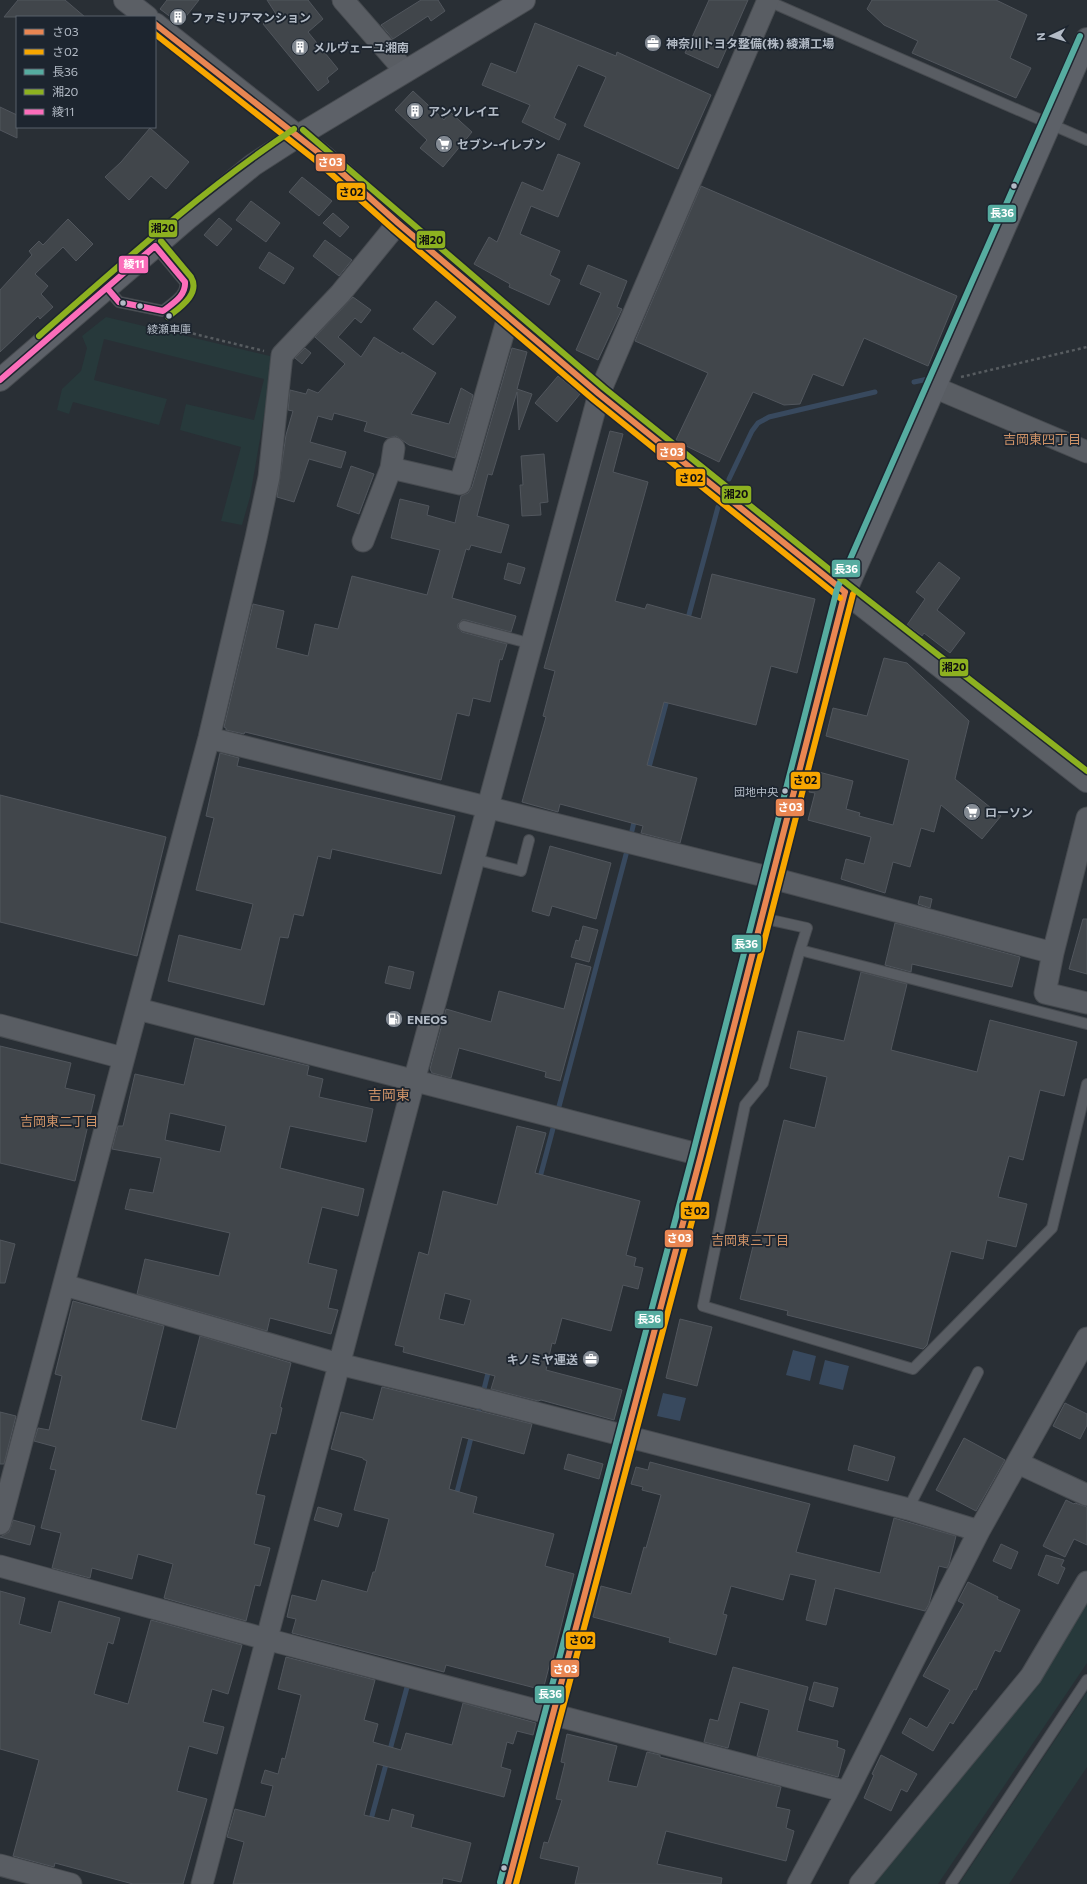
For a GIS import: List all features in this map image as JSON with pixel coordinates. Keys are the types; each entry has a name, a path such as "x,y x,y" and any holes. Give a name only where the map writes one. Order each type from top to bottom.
{"main road":[{"path":"125,0 145,16"},
{"path":"156,25 324,157 398,223 599,394 845,592 1087,781"}],"street":[{"path":"343,0 405,71"},
{"path":"0,378 253,165 298,136 524,0"},
{"path":"202,1884 414,1081 599,394 768,0"},
{"path":"508,1884 701,1155 845,592 937,386 1087,39"},
{"path":"0,1524 209,738 269,477 282,356 340,294 398,223"},
{"path":"391,468 460,484 508,317"},
{"path":"937,386 1087,452"},
{"path":"363,541 391,468 394,448"},
{"path":"209,738 489,806 772,878 1054,953"},
{"path":"1087,818 1045,993 1087,1003"},
{"path":"138,1009 701,1155"},
{"path":"0,1025 123,1058"},
{"path":"64,1285 339,1364 626,1435 908,1509 979,1531"},
{"path":"798,1884 979,1531 1087,1338"},
{"path":"1018,1463 1087,1495"},
{"path":"0,1566 266,1639 846,1792"},
{"path":"860,1884 1031,1676 1087,1582"},
{"path":"0,1865 71,1884"}],"lane":[{"path":"768,0 1087,140"},
{"path":"107,288 119,302 162,311 185,292 187,288 185,282 155,246"},
{"path":"464,626 532,644"},
{"path":"474,859 520,872 529,840"},
{"path":"762,918 807,928 764,1083 745,1105 703,1306 913,1369 1052,1228 1087,1084"},
{"path":"800,950 1087,1024"},
{"path":"908,1509 978,1372"},
{"path":"952,1884 1087,1680"}],"path":[{"path":"152,324 282,356"},
{"path":"937,386 1087,347"}],"shaded area":[{"path":"106,317 274,357 250,497 242,525 221,521 241,447 180,430 186,404 254,420 264,379 104,339 94,380 167,399 159,425 73,402 69,414 57,410 62,389 81,371 87,348 82,336"},
{"path":"1087,1601 1087,1663 938,1884 872,1884"},
{"path":"1087,1692 1087,1767 1009,1884 959,1884"}],"water":[{"path":"793,1350 816,1356 810,1381 786,1375"},
{"path":"825,1360 849,1366 843,1390 819,1384"},
{"path":"663,1393 686,1398 680,1421 657,1416"}],"building":[{"path":"18,0 65,0 84,16 16,16 4,17"},
{"name":"ファミリアマンション","path":"167,0 199,0 180,24 160,9"},
{"name":"メルヴェーユ湘南","path":"267,0 308,0 323,19 308,32 338,69 327,78 329,82 318,91 263,24 276,14"},
{"path":"421,0 438,0 445,11 431,21 428,16 393,39 381,25"},
{"path":"709,0 748,0 718,68 685,53"},
{"path":"872,0 996,0 1027,15 1010,58 1031,68 1016,98 912,53 918,41 884,25 867,9"},
{"path":"535,23 616,56 617,52 711,95 678,169 584,126 606,77 578,65 554,118 566,124 559,140 522,122 530,105 482,85 491,63 516,73"},
{"path":"413,91 444,120 450,112 472,132 443,167 420,148 427,140 395,110"},
{"path":"0,107 16,115 17,138 0,130"},
{"path":"150,128 189,162 166,189 151,176 129,200 105,177 121,162"},
{"path":"558,154 580,163 558,217 531,206 520,234 560,251 550,275 560,280 549,305 509,287 510,284 474,264 489,237 497,242 522,182 543,191"},
{"path":"302,177 332,201 319,216 289,192"},
{"path":"701,186 957,296 928,366 864,338 843,386 813,374 800,404 784,405 753,392 719,462 678,442 676,440 708,373 635,341"},
{"path":"251,201 280,223 266,242 236,220"},
{"path":"333,213 349,227 340,237 323,223"},
{"path":"219,218 232,229 217,246 204,235"},
{"path":"68,219 93,244 76,261 63,247 35,274 48,286 41,294 53,307 40,319 38,316 0,352 0,290 32,255 29,251 39,241 43,245"},
{"path":"325,240 352,260 339,276 313,256"},
{"path":"269,252 294,268 284,284 259,268"},
{"path":"588,265 627,281 617,307 622,309 598,360 576,350 601,293 580,284"},
{"path":"353,297 371,310 361,323 355,318 338,337 361,357 374,337 436,373 411,414 449,424 461,388 473,395 455,458 409,445 396,436 388,438 364,431 367,422 334,413 332,420 318,416 310,442 346,452 341,468 309,459 294,502 277,497 286,435 293,411 288,410 290,390 306,394 308,389 318,393 345,364 315,337"},
{"path":"436,301 456,317 433,345 413,329"},
{"path":"305,348 311,353 302,364 295,358"},
{"path":"512,348 527,352 517,389 532,394 519,430 517,392 492,475 488,474 477,516 509,525 501,553 471,545 469,550 466,549 452,598 516,616 511,632 466,620 462,620 458,624 458,628 462,632 507,644 502,660 500,659 490,702 473,698 469,716 457,713 441,780 245,732 244,734 226,730 224,727 253,604 284,611 276,648 308,656 315,624 338,629 352,576 427,595 440,550 391,538 400,499 429,506 427,515 455,523 461,496 468,493 472,487"},
{"path":"558,376 580,394 557,422 535,403"},
{"path":"610,431 623,434 613,472 648,482 615,601 645,609 647,604 701,619 712,574 815,599 797,673 771,666 756,725 664,702 647,765 697,778 680,843 641,833 643,826 560,804 558,812 522,802 546,717 543,716 555,671 544,668"},
{"path":"544,454 548,502 540,503 541,515 522,516 520,485 523,485 521,456"},
{"path":"351,466 374,474 359,514 337,506"},
{"path":"939,562 960,578 937,610 965,633 950,653 924,633 922,636 907,625 925,599 916,592"},
{"path":"508,563 525,568 520,584 504,579"},
{"path":"884,658 907,663 969,721 955,779 1001,816 982,839 941,805 934,832 921,828 910,867 893,862 885,893 841,879 846,859 864,864 871,837 808,820 815,793 809,792 815,771 853,781 846,809 860,813 859,816 893,825 909,760 826,736 833,708 867,716"},
{"path":"220,753 239,758 237,766 455,816 441,874 332,849 330,859 318,856 303,916 294,914 288,938 280,937 264,1005 168,981 179,935 241,950 253,904 196,890 214,818 206,816"},
{"path":"0,795 166,837 137,956 0,922"},
{"path":"550,846 611,863 596,919 552,906 549,916 532,911"},
{"path":"920,896 932,899 930,908 918,904"},
{"path":"1083,919 1087,919 1087,974 1069,969"},
{"path":"895,923 1020,957 1012,987 912,964 911,972 885,965"},
{"path":"583,926 598,930 589,962 571,957 576,940 579,941"},
{"path":"576,963 591,967 560,1081 545,1077 546,1072 459,1048 451,1078 432,1073 430,1069 446,1009 491,1022 499,991 564,1009"},
{"path":"389,966 414,972 410,989 385,983"},
{"path":"861,972 907,984 891,1050 977,1072 990,1020 1077,1042 1064,1096 1040,1090 1023,1160 1009,1156 998,1197 1027,1204 1016,1247 987,1240 983,1259 951,1251 927,1345 923,1349 787,1315 788,1311 740,1299 784,1120 815,1128 827,1077 790,1068 798,1031 844,1041"},
{"path":"195,1038 309,1066 307,1075 323,1079 319,1097 373,1109 366,1142 290,1126 280,1168 364,1189 358,1216 322,1207 308,1263 337,1270 328,1308 338,1310 331,1334 270,1318 267,1331 137,1294 145,1259 219,1276 230,1233 125,1209 130,1189 153,1193 161,1158 112,1149 118,1126 123,1126 135,1074 184,1085","holes":["170,1113 226,1126 220,1152 165,1140"]},
{"path":"0,1046 71,1063 65,1088 95,1095 75,1181 0,1163"},
{"path":"517,1126 546,1133 535,1173 640,1201 626,1255 636,1258 634,1266 643,1268 638,1289 623,1285 611,1331 562,1318 555,1344 552,1343 546,1370 622,1390 614,1420 541,1400 538,1401 491,1389 495,1376 403,1352 404,1347 395,1345 419,1252 428,1255 443,1191 497,1205","holes":["445,1293 471,1300 464,1325 439,1319"]},
{"path":"0,1240 15,1244 5,1283 0,1283"},
{"path":"73,1301 164,1326 141,1420 176,1429 200,1336 291,1363 280,1407 282,1408 276,1434 271,1433 256,1494 265,1496 254,1544 270,1548 260,1586 255,1585 246,1621 164,1598 173,1564 138,1554 132,1579 92,1568 90,1578 52,1568 61,1533 41,1528 56,1470 50,1469 56,1447 34,1441 38,1428 49,1430 62,1376 55,1374"},
{"path":"680,1319 712,1327 697,1386 666,1378"},
{"path":"382,1387 532,1424 524,1454 462,1437 449,1489 477,1497 473,1513 554,1534 545,1566 574,1574 553,1659 551,1659 543,1690 446,1665 444,1672 292,1633 296,1619 287,1617 292,1595 316,1601 322,1580 367,1592 373,1572 375,1572 389,1519 354,1510 367,1461 363,1458 331,1449 341,1412 373,1420"},
{"path":"1065,1403 1087,1414 1087,1425 1080,1439 1053,1426"},
{"path":"0,1412 16,1416 4,1464 0,1464"},
{"path":"964,1438 1005,1460 976,1511 936,1490"},
{"path":"854,1445 895,1457 888,1481 848,1470"},
{"path":"568,1454 603,1464 599,1479 564,1469"},
{"path":"650,1462 810,1504 796,1552 880,1573 894,1518 956,1536 949,1564 947,1568 939,1566 929,1604 925,1611 835,1588 826,1625 806,1620 816,1580 790,1574 783,1600 731,1586 723,1614 727,1615 716,1655 669,1642 670,1638 593,1617 601,1586 631,1594 661,1495 642,1490 643,1487 631,1484 636,1467 648,1470"},
{"path":"1066,1500 1074,1504 1087,1507 1087,1545 1074,1539 1065,1557 1043,1546"},
{"path":"318,1507 342,1514 338,1527 314,1520"},
{"path":"13,1520 35,1526 30,1545 0,1537 9,1532"},
{"path":"1001,1544 1018,1552 1011,1569 993,1561"},
{"path":"1046,1555 1064,1560 1061,1566 1065,1568 1058,1584 1038,1575"},
{"path":"968,1582 998,1597 997,1599 1020,1610 1000,1652 995,1650 976,1690 974,1689 953,1724 950,1722 933,1751 902,1733 910,1718 927,1728 950,1690 923,1676 964,1604 958,1601"},
{"path":"0,1591 25,1598 19,1624 51,1633 59,1601 120,1618 113,1644 108,1642 94,1694 128,1704 151,1620 242,1645 228,1694 212,1689 203,1722 224,1727 217,1754 189,1746 177,1791 207,1799 183,1884 133,1884 55,1863 54,1867 13,1856 39,1760 0,1749"},
{"path":"286,1657 375,1680 364,1720 378,1724 373,1742 401,1750 406,1733 452,1745 463,1703 536,1723 533,1735 517,1731 513,1744 507,1742 501,1767 511,1770 504,1797 377,1764 364,1815 389,1821 392,1809 414,1815 411,1827 471,1843 461,1882 443,1878 442,1884 233,1884 244,1842 227,1837 235,1809 265,1817 273,1786 261,1783 265,1770 278,1774 282,1758 285,1759 301,1695 278,1689"},
{"path":"733,1667 808,1687 797,1731 838,1741 837,1747 845,1750 838,1777 757,1756 769,1710 740,1702 728,1748 704,1742 710,1719 718,1721"},
{"path":"814,1682 838,1688 833,1707 809,1700"},
{"path":"567,1734 617,1746 608,1781 637,1787 647,1752 660,1755 660,1757 781,1787 776,1807 790,1810 786,1828 794,1831 786,1861 666,1831 657,1864 722,1878 721,1884 575,1884 579,1867 540,1858 544,1842 548,1843 562,1800 556,1799 565,1763 561,1762"},
{"path":"881,1755 917,1774 907,1792 901,1789 891,1811 864,1798 874,1775 872,1774"}],"waterway":[{"path":"914,382 928,379"},
{"path":"729,479 752,431 758,423 769,417 875,392"},
{"path":"687,622 718,507"},
{"path":"648,771 668,696"},
{"path":"630,839 635,818"},
{"path":"557,1114 628,847"},
{"path":"539,1181 555,1121"},
{"path":"477,1417 489,1369"},
{"path":"456,1496 472,1434"},
{"path":"370,1823 409,1680"}],"transit line":[{"name":"さ03","path":"156,25 324,157 398,223 599,394 845,592"},
{"name":"さ02","path":"156,35 319,163 393,229 594,400 840,598"},
{"name":"長36","path":"500,1882 693,1153 837,589 1080,36"},
{"name":"湘20","path":"39,336 131,255 195,202 260,152 294,129"},
{"name":"湘20","path":"303,130 604,388 850,586 1087,771"},
{"name":"湘20","path":"161,241 191,277 193,283 191,295 183,305 168,317"},
{"name":"綾11","path":"0,380 155,246 185,282 185,287 181,295 175,302 163,311 119,302 107,288"},
{"name":"さ03","path":"508,1884 701,1155 845,592"},
{"name":"さ02","path":"516,1884 709,1157 853,594"}],"place":[{"name":"ファミリアマンション","path":"178,17"},
{"name":"神奈川トヨタ整備(株) 綾瀬工場","path":"653,43"},
{"name":"メルヴェーユ湘南","path":"300,47"},
{"name":"アンソレイエ","path":"415,111"},
{"name":"セブン-イレブン","path":"444,144"},
{"name":"綾瀬車庫","path":"169,316"},
{"name":"団地中央","path":"785,791"},
{"name":"ローソン","path":"972,812"},
{"name":"ENEOS","path":"394,1019"},
{"name":"キノミヤ運送","path":"591,1359"}],"district":[{"name":"吉岡東四丁目","path":"1042,439"},
{"name":"吉岡東","path":"389,1094"},
{"name":"吉岡東二丁目","path":"59,1121"},
{"name":"吉岡東三丁目","path":"750,1240"}]}
